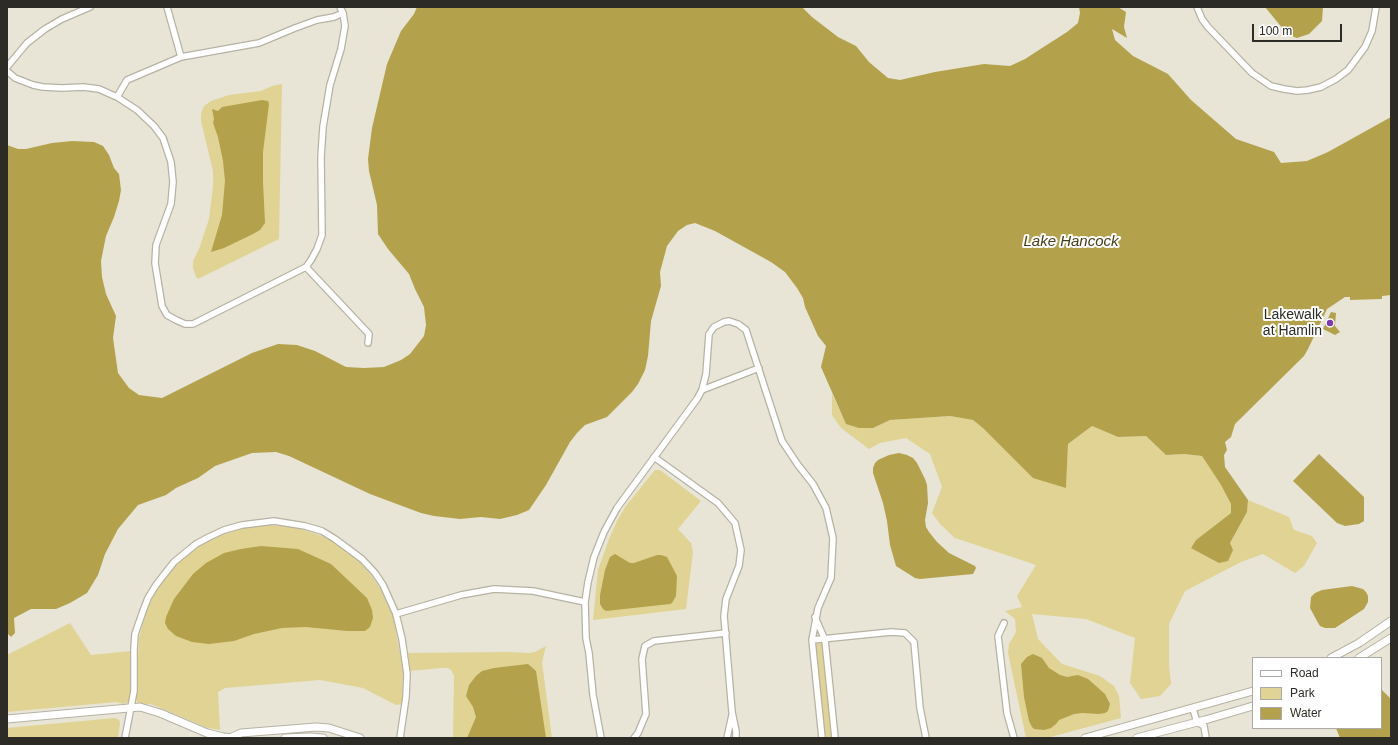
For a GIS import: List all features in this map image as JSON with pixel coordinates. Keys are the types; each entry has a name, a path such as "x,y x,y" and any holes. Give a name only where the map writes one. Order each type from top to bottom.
{"street":[{"path":"7,67 27,43 45,29 62,18 90,7"},
{"path":"167,7 181,57"},
{"path":"7,72 15,78 33,85 62,88 83,87 99,89 117,96 137,110 154,126 163,138 171,162 173,182 171,204 156,245 155,263 162,306 167,315 185,324 193,324 306,267 311,260 322,234 321,157 323,127 330,85 341,49 345,26 343,13 340,7"},
{"path":"1197,7 1208,28 1252,73 1271,86 1297,91 1321,87 1336,79 1348,70 1365,47 1376,17 1376,7"},
{"path":"117,96 127,80 181,57 259,43 317,20 334,17 343,13"},
{"path":"306,267 369,334 368,343"},
{"path":"601,738 593,695 586,638 585,602 591,568 604,532 617,508 692,408 702,390 706,374 709,334 714,327 729,321 738,324 746,330 782,441 813,484 826,508 833,538 831,578 815,617 812,640 822,738"},
{"path":"702,390 758,368"},
{"path":"654,457 718,503 735,524 741,550 739,566 726,599 724,616 732,712 736,738"},
{"path":"125,738 134,691 135,634 148,598 164,573 179,557 196,544 224,530 242,525 274,522 291,523 322,531 350,549 362,559 375,573 383,585 396,614 402,639 407,674 406,697 400,738"},
{"path":"396,614 462,595 494,589 533,591 585,602"},
{"path":"815,617 825,640 835,738"},
{"path":"1333,657 1359,643 1391,621"},
{"path":"1004,623 998,636 1007,713 1014,738"},
{"path":"812,640 825,640 891,632 905,633 914,642 920,708 926,738"},
{"path":"634,738 638,733 646,714 642,659 645,646 654,641 726,634"},
{"path":"1361,657 1391,638"},
{"path":"1085,738 1252,691"},
{"path":"1138,738 1252,706"},
{"path":"7,718 130,707 148,708 207,733 223,737 233,738 241,733 316,727 329,728 360,738"},
{"path":"1193,709 1197,722 1204,726 1206,738"},
{"path":"727,738 732,712"},
{"path":"285,738 323,738"}],"green space":[{"path":"282,84 279,239 198,279 193,268 193,261 199,249 209,219 213,186 213,171 201,121 201,114 204,106 211,101 229,95 261,91 272,86"},
{"path":"832,394 846,423 873,428 890,420 950,416 973,420 1066,487 1068,444 1092,426 1118,437 1146,436 1166,455 1184,454 1202,456 1221,485 1231,504 1231,513 1196,540 1191,548 1230,543 1247,512 1248,500 1289,517 1294,530 1312,536 1317,543 1304,566 1295,573 1263,554 1241,562 1185,591 1169,624 1169,665 1171,684 1160,696 1141,699 1130,683 1135,638 1086,619 1032,614 1038,639 1062,664 1100,676 1114,686 1119,696 1121,718 1047,738 1026,738 1008,653 1009,644 1016,632 1015,619 1005,611 1022,607 1017,596 1036,565 955,538 940,524 932,513 942,487 930,454 906,438 880,443 869,449 841,428 832,415"},
{"path":"655,470 660,470 701,501 678,529 691,543 693,552 686,609 593,620 598,570 609,539 625,507"},
{"path":"268,525 295,527 322,536 339,545 357,559 371,575 387,599 393,616 403,668 402,704 396,705 363,688 320,680 225,688 218,692 220,730 208,728 151,704 138,703 136,699 139,638 149,603 161,582 179,561 205,542 242,528"},
{"path":"70,623 91,655 131,651 131,686 130,698 128,702 124,704 116,702 7,712 7,655"},
{"path":"821,642 823,644 832,738 824,738 815,648 816,643"},
{"path":"546,646 542,662 552,738 453,738 454,676 451,670 448,668 441,668 410,671 408,653 529,653 535,652"},
{"path":"115,718 119,720 120,723 118,738 7,738 7,728"}],"water":[{"name":"Lake Hancock","path":"417,7 802,7 812,17 838,37 856,46 869,62 888,78 900,80 935,72 984,64 1010,66 1025,59 1067,32 1078,23 1080,13 1079,7 1118,7 1126,12 1124,27 1127,38 1112,29 1115,40 1133,56 1168,74 1191,100 1236,139 1274,152 1281,163 1307,161 1328,152 1391,117 1391,295 1382,296 1382,299 1350,300 1350,297 1345,297 1327,309 1304,356 1235,424 1231,437 1225,442 1227,450 1224,455 1225,467 1248,500 1247,512 1230,543 1233,550 1228,561 1219,563 1191,548 1196,540 1231,513 1231,504 1221,485 1202,456 1184,454 1166,455 1146,436 1118,437 1092,426 1068,444 1066,488 1033,478 973,420 950,416 890,420 873,428 859,428 846,424 821,367 826,346 818,336 805,307 803,298 785,272 771,262 715,231 695,223 687,225 678,231 667,246 660,272 661,286 651,321 648,356 645,370 638,384 607,417 585,425 577,433 570,442 546,485 529,510 517,515 500,519 481,517 460,519 434,516 421,513 370,494 289,456 276,452 252,453 215,466 198,478 176,488 166,495 138,505 118,529 105,554 98,575 87,593 56,609 31,609 14,618 15,633 11,637 7,633 7,145 18,149 26,149 52,143 72,141 94,142 103,146 109,155 114,168 119,174 121,190 114,217 106,236 101,261 102,277 106,294 116,316 113,338 118,373 129,388 139,395 162,398 252,353 278,344 297,345 315,351 346,367 384,367 401,360 410,354 424,336 426,325 424,307 409,274 388,249 378,234 377,205 369,171 368,159 372,128 387,64 401,31 414,14"},
{"path":"1265,7 1323,7 1322,21 1309,34 1297,38 1288,35"},
{"path":"262,100 268,101 269,104 263,152 265,223 260,230 253,234 224,248 211,252 222,215 225,181 223,161 218,137 213,123 214,119 212,109 218,111 222,107"},
{"name":"Lakewalk at Hamlin","path":"1331,312 1336,313 1335,326 1340,332 1335,335 1323,329"},
{"path":"899,453 913,458 925,479 927,485 928,503 925,520 926,527 929,532 949,553 975,566 976,568 973,574 920,579 915,578 896,566 890,545 883,503 873,473 873,468 878,460 889,455"},
{"path":"1319,454 1364,497 1364,521 1359,524 1345,526 1337,523 1293,481"},
{"path":"261,546 298,549 331,564 367,598 372,610 373,618 370,627 365,631 347,631 306,627 282,628 254,634 234,641 209,644 192,642 176,636 168,629 165,623 166,617 174,599 193,574 206,563 224,553"},
{"path":"615,554 630,563 657,555 667,557 677,576 676,596 672,603 606,611 603,609 600,604 600,595 605,570 610,557"},
{"path":"1352,586 1363,589 1366,592 1368,602 1364,609 1335,628 1325,628 1320,626 1310,608 1311,597 1315,593 1322,590"},
{"path":"1033,654 1042,658 1049,668 1060,675 1067,677 1078,675 1088,679 1105,694 1110,704 1108,711 1099,714 1074,714 1059,720 1051,728 1044,730 1034,729 1029,721 1024,697 1021,664 1027,657"},
{"path":"528,664 536,671 546,738 467,738 476,717 473,707 466,696 469,685 476,676 482,671 494,668"},
{"path":"1382,690 1391,699 1391,738 1340,738 1336,729 1382,729"}],"place":[{"name":"Lakewalk at Hamlin","path":"1330,323"}]}
